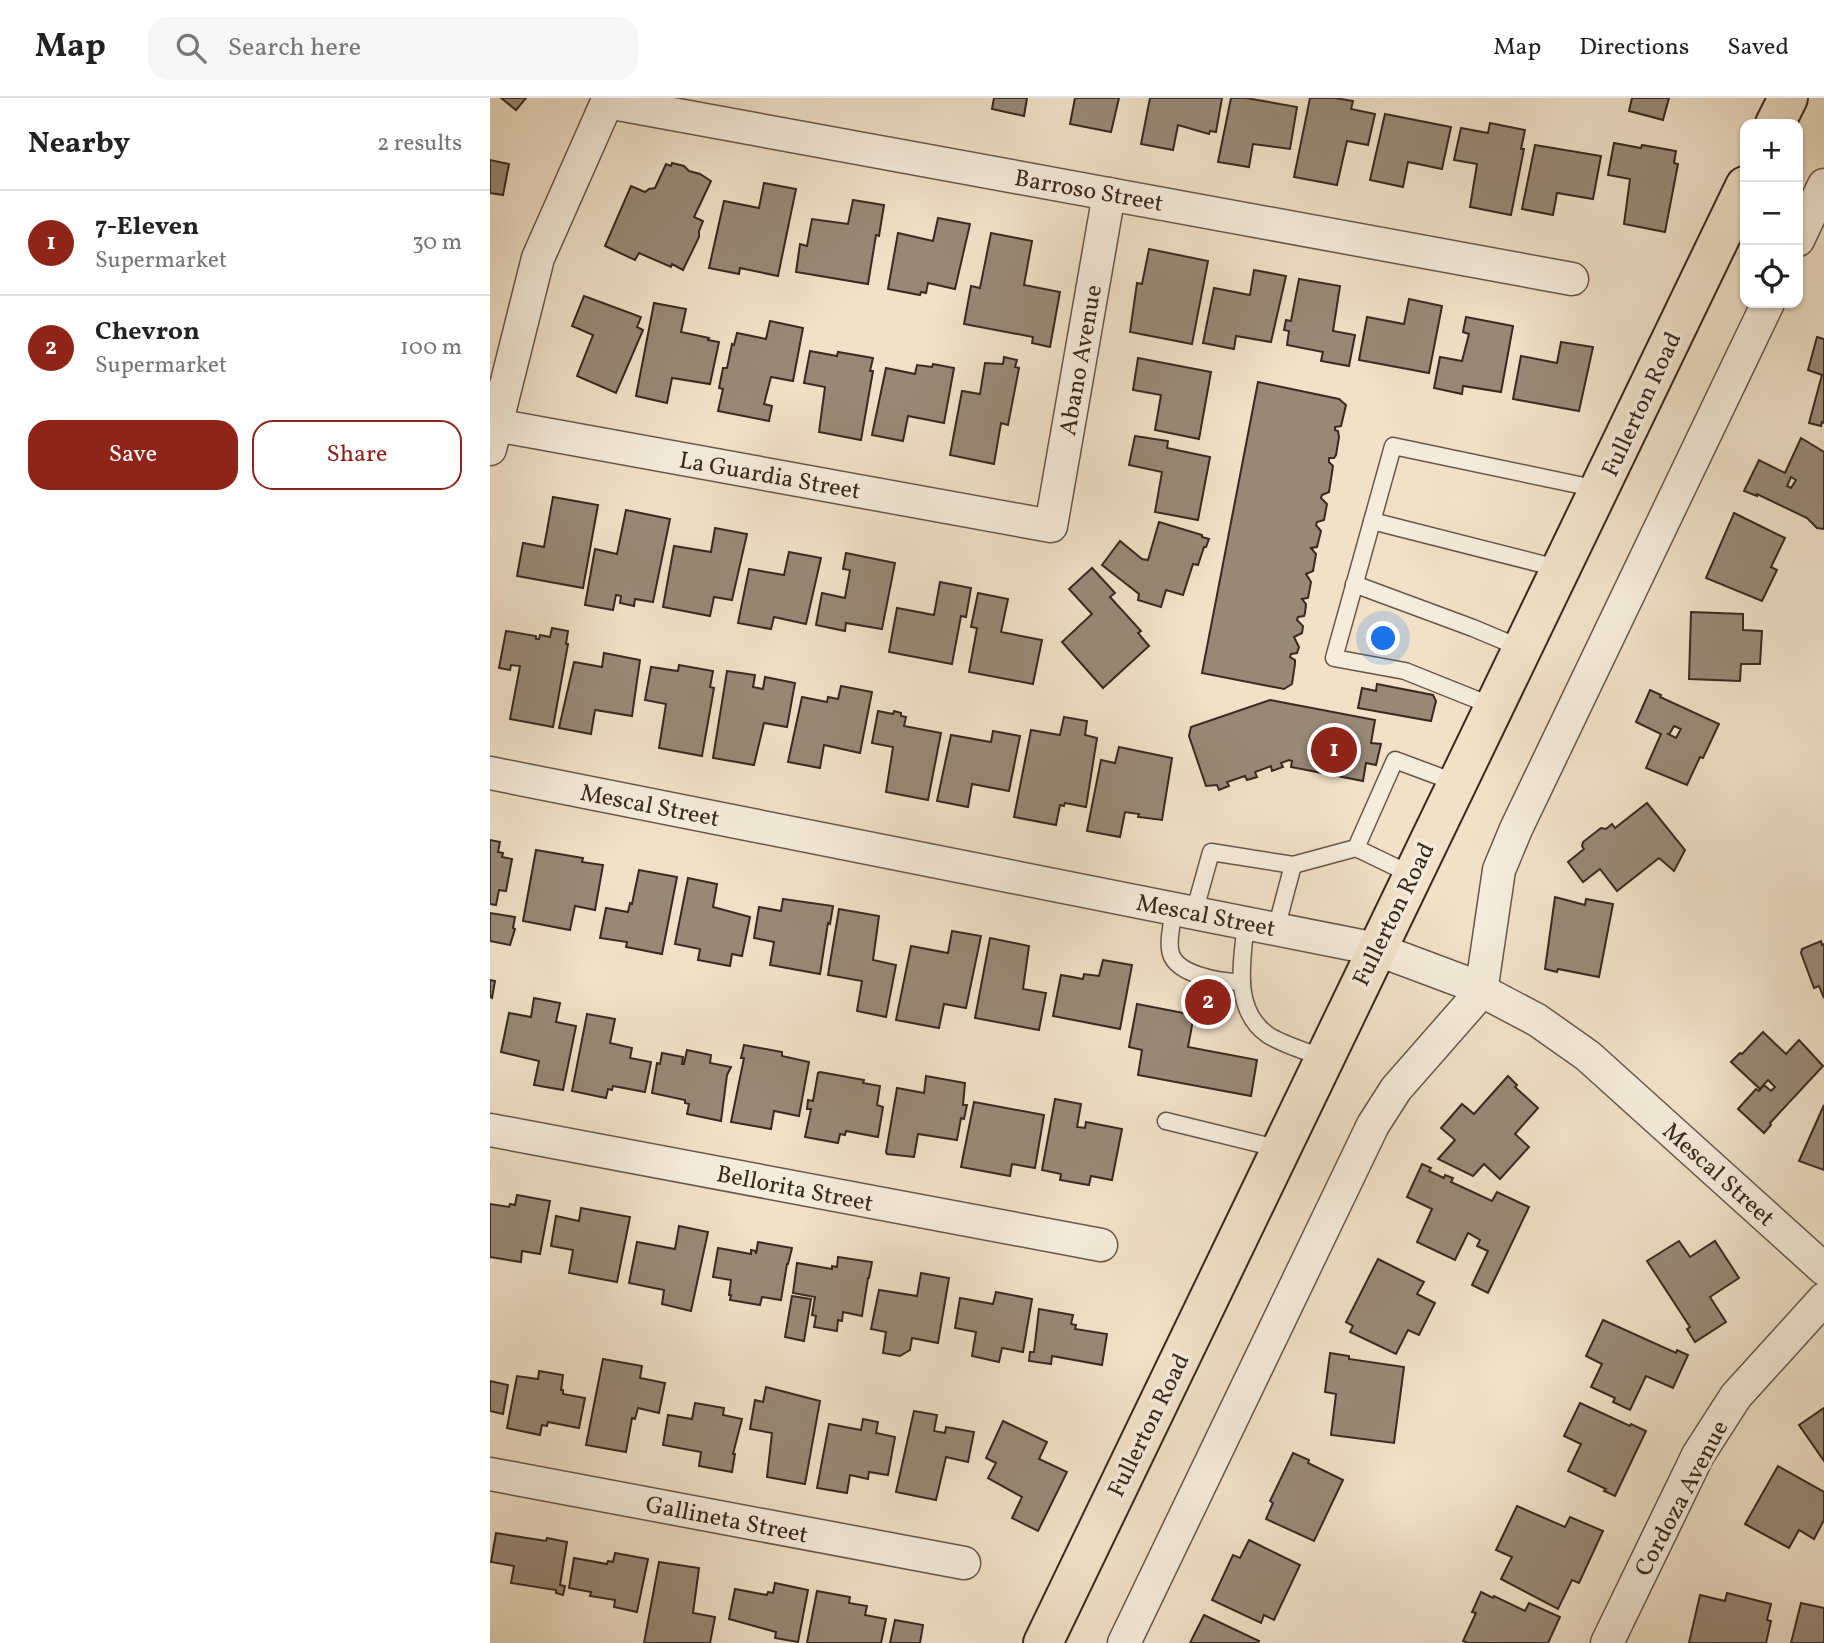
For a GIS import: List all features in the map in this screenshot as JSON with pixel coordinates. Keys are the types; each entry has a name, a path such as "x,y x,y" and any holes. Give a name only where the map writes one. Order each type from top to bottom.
{"main road":[{"path":"1778,119 1788,98"},
{"name":"Fullerton Road","path":"1043,1643 1740,196"}],"street":[{"name":"Barroso Street","path":"492,433 538,258 607,102 1572,279"},
{"path":"1803,229 1824,185"},
{"name":"Abano Avenue","path":"1051,526 1109,194"},
{"path":"1124,1643 1373,1125 1396,1088 1481,992 1499,870 1511,839 1766,308"},
{"name":"La Guardia Street","path":"492,433 1051,526"},
{"name":"Mescal Street","path":"490,773 1376,949 1467,984 1537,1020 1588,1056 1824,1269"},
{"name":"Bellorita Street","path":"490,1130 1101,1245"},
{"name":"Cordoza Avenue","path":"1607,1643 1698,1455 1737,1396 1824,1299"},
{"name":"Gallineta Street","path":"490,1474 964,1563"}],"lane":[{"path":"1495,706 1405,671 1334,659 1393,446 1600,489"},
{"path":"1372,521 1561,569"},
{"path":"1354,584 1523,649"},
{"path":"1356,848 1395,760 1457,783"},
{"path":"1242,982 1221,982 1180,967 1169,948 1211,852 1293,865 1356,848 1412,875"},
{"path":"1293,865 1261,926 1242,982 1246,1009 1257,1026 1270,1036 1323,1058"},
{"path":"1166,1121 1280,1149"}],"building":[{"path":"501,98 526,98 516,110"},
{"path":"994,98 1027,98 1024,116 992,109"},
{"path":"1075,98 1119,98 1111,132 1070,124"},
{"path":"1150,98 1222,98 1216,132 1210,131 1209,134 1178,125 1173,150 1141,144"},
{"path":"1231,98 1297,107 1290,149 1253,144 1249,167 1218,162"},
{"path":"1310,98 1353,101 1351,109 1375,114 1368,145 1347,141 1337,185 1294,177"},
{"path":"1632,98 1669,98 1663,120 1629,111"},
{"path":"1385,114 1451,127 1442,169 1408,162 1403,187 1370,180"},
{"path":"1490,123 1525,130 1521,149 1524,149 1511,215 1470,207 1477,164 1454,160 1461,128 1488,133"},
{"path":"1614,143 1676,151 1674,163 1678,164 1665,232 1624,224 1630,179 1608,175"},
{"path":"1535,145 1601,156 1593,199 1557,193 1553,215 1522,209"},
{"path":"490,160 509,164 503,195 490,193"},
{"path":"672,163 684,166 711,181 694,217 703,221 699,237 683,270 639,253 635,260 605,246 631,186 645,192 655,188 666,164 671,166"},
{"path":"764,183 796,189 778,276 740,268 739,274 709,268 724,201 759,208"},
{"path":"853,200 884,205 868,284 796,272 800,244 807,246 812,219 848,224"},
{"path":"938,218 970,224 955,289 928,283 926,293 921,292 920,295 888,289 898,233 933,241"},
{"path":"991,233 1032,241 1024,285 1060,292 1050,347 1032,343 1033,337 964,324 971,286 980,288"},
{"path":"1149,249 1208,261 1192,344 1130,332 1137,283 1142,284"},
{"path":"1254,270 1286,276 1271,342 1236,336 1234,349 1203,343 1214,288 1250,295"},
{"path":"1299,279 1340,286 1333,331 1355,335 1349,366 1321,361 1323,352 1287,345 1289,331 1284,330 1286,320 1291,321"},
{"path":"584,296 641,317 637,327 643,330 616,393 577,376 593,335 572,326"},
{"path":"1409,299 1442,306 1429,373 1359,360 1367,317 1404,324"},
{"path":"654,303 686,309 681,332 719,342 710,384 672,378 667,403 636,396"},
{"path":"1466,317 1513,326 1501,392 1463,386 1462,394 1434,388 1440,357 1462,361 1469,334 1463,332"},
{"path":"770,321 803,328 793,381 771,377 764,404 772,406 769,421 718,411 723,389 719,388 723,368 727,368 737,333 766,339"},
{"path":"1817,337 1824,339 1824,423 1822,422 1821,426 1809,423 1822,375 1808,370"},
{"path":"1561,342 1593,347 1579,411 1513,399 1521,356 1557,363"},
{"path":"810,351 873,358 861,440 819,432 825,387 804,383"},
{"path":"1004,357 1017,360 1015,367 1019,368 1008,425 1001,423 994,464 950,455 962,391 980,394 985,363 1003,364"},
{"path":"1138,358 1211,372 1199,439 1155,430 1161,395 1133,390"},
{"path":"933,364 954,368 944,423 908,416 903,441 872,435 886,368 915,374 917,365 932,367"},
{"path":"1258,382 1339,399 1346,405 1341,426 1335,427 1339,437 1336,455 1329,458 1333,466 1329,492 1321,498 1327,504 1324,520 1317,522 1316,525 1321,531 1317,547 1311,548 1316,554 1313,571 1306,574 1311,582 1308,598 1302,599 1306,604 1305,613 1297,620 1303,626 1302,633 1294,637 1299,647 1297,653 1291,654 1290,657 1295,660 1292,684 1284,689 1202,673"},
{"path":"1135,436 1168,441 1167,448 1210,457 1198,520 1155,512 1162,472 1129,465"},
{"path":"1801,438 1824,452 1824,529 1817,528 1807,518 1757,494 1744,491 1759,460 1785,473","holes":["1791,477 1796,480 1791,488 1787,486"]},
{"path":"553,497 598,505 583,588 517,576 523,543 544,547"},
{"path":"626,510 670,519 653,602 635,599 634,606 620,603 621,596 616,595 613,610 585,605 595,549 617,554"},
{"path":"1734,513 1785,538 1771,567 1777,570 1762,601 1706,578"},
{"path":"1159,522 1209,539 1198,565 1193,564 1183,595 1166,590 1161,607 1138,600 1139,594 1102,565 1120,541 1142,559 1148,560"},
{"path":"715,528 747,534 732,600 714,597 710,616 663,607 674,546 711,552"},
{"path":"789,552 821,558 806,624 774,617 771,629 738,623 749,569 784,575"},
{"path":"846,553 895,563 882,629 846,623 845,631 816,625 822,593 845,598 850,570 843,569"},
{"path":"1092,568 1115,593 1110,597 1141,631 1138,633 1149,646 1103,688 1062,642 1092,614 1069,589"},
{"path":"940,582 971,588 966,617 961,616 952,664 889,652 897,608 934,615"},
{"path":"978,593 1008,599 1001,632 1042,640 1033,684 969,672 977,628 971,627"},
{"path":"1691,612 1743,614 1743,630 1762,631 1760,664 1741,664 1740,681 1689,679"},
{"path":"552,628 568,631 553,727 510,719 520,666 511,665 510,670 499,668 506,631 536,636 536,639 539,639 540,635 550,637"},
{"path":"604,653 640,660 632,716 595,710 591,734 559,728 574,662 602,667"},
{"path":"679,665 713,671 710,687 714,688 702,756 659,748 666,704 645,700 651,667 678,671"},
{"path":"727,671 755,675 753,687 763,689 765,677 795,683 787,727 764,723 754,765 713,758"},
{"path":"1377,684 1433,695 1436,701 1431,721 1358,708 1362,688 1376,691"},
{"path":"841,686 872,692 860,753 824,745 820,768 788,762 802,697 827,702 828,697 838,699"},
{"path":"1650,690 1719,724 1687,785 1646,768 1661,734 1636,722","holes":["1674,726 1681,729 1676,738 1668,734"]},
{"path":"1270,700 1375,720 1371,743 1381,744 1376,765 1366,763 1363,781 1291,767 1292,761 1289,760 1281,763 1283,767 1272,771 1271,766 1255,772 1257,777 1247,780 1245,776 1227,782 1229,786 1219,790 1217,785 1206,786 1189,736 1191,727"},
{"path":"878,711 901,713 901,716 906,717 904,726 941,733 928,800 886,792 893,747 872,743"},
{"path":"1064,717 1087,721 1085,735 1097,738 1086,807 1065,803 1064,806 1060,805 1056,825 1014,817 1031,730 1060,735"},
{"path":"993,731 1020,736 1009,791 972,784 968,807 937,801 951,735 991,742"},
{"path":"1119,747 1172,758 1162,820 1138,817 1139,814 1125,812 1120,837 1087,831 1101,760 1115,763"},
{"path":"1647,803 1685,850 1674,871 1659,858 1617,891 1600,869 1583,882 1568,862 1584,849 1583,842 1601,828 1606,829 1612,824 1615,828"},
{"path":"490,840 500,842 498,852 503,853 502,857 512,859 506,891 499,890 496,905 490,904"},
{"path":"536,850 583,858 582,862 603,865 595,910 575,906 570,930 523,921"},
{"path":"639,870 677,877 662,954 626,947 627,942 600,938 606,908 628,912"},
{"path":"688,878 717,884 713,907 750,917 742,956 732,954 730,966 698,960 700,949 675,944"},
{"path":"1555,897 1585,905 1586,899 1613,904 1599,977 1545,969"},
{"path":"783,899 833,906 820,974 770,965 774,942 754,938 759,907 781,911"},
{"path":"839,909 879,916 873,960 896,965 886,1017 857,1011 862,981 828,975"},
{"path":"490,913 515,917 515,929 510,945 490,941"},
{"path":"952,931 981,936 966,1008 944,1004 939,1028 896,1020 911,946 948,953"},
{"path":"990,938 1029,946 1023,989 1046,993 1039,1030 975,1018"},
{"path":"1821,941 1822,945 1824,944 1824,998 1819,986 1814,988 1801,953 1802,949"},
{"path":"1103,960 1132,965 1120,1029 1053,1016 1061,975 1083,979 1084,974 1099,976"},
{"path":"490,980 495,981 492,998 490,997"},
{"path":"534,998 560,1003 556,1022 576,1026 563,1090 534,1085 539,1061 501,1052 509,1013 531,1017"},
{"path":"1137,1004 1194,1015 1188,1047 1257,1060 1251,1096 1138,1075 1142,1050 1129,1047"},
{"path":"587,1014 615,1019 610,1043 632,1048 630,1058 651,1062 645,1092 613,1086 612,1090 608,1089 606,1098 572,1091"},
{"path":"1763,1032 1786,1054 1799,1040 1823,1066 1770,1123 1764,1133 1738,1109 1756,1089 1759,1091 1764,1085 1771,1091 1775,1087 1768,1080 1760,1089 1731,1062"},
{"path":"744,1045 782,1052 782,1056 809,1062 799,1116 774,1111 771,1129 731,1122 744,1058 741,1058"},
{"path":"687,1050 711,1055 710,1063 731,1067 727,1075 721,1121 687,1114 689,1104 685,1103 685,1100 652,1093 657,1063 660,1064 662,1053 683,1057 684,1064"},
{"path":"820,1072 864,1080 863,1083 880,1086 877,1105 883,1107 878,1137 846,1131 845,1135 840,1134 838,1143 805,1137 811,1109 807,1109 808,1100 813,1101"},
{"path":"926,1076 965,1083 963,1105 967,1105 964,1119 961,1118 957,1140 918,1134 914,1157 887,1154 897,1088 924,1093"},
{"path":"1508,1076 1517,1085 1515,1087 1538,1108 1515,1134 1529,1147 1500,1179 1484,1164 1473,1176 1438,1159 1455,1140 1441,1128 1462,1104 1474,1114"},
{"path":"1055,1099 1081,1104 1077,1127 1085,1128 1086,1122 1122,1129 1112,1180 1091,1176 1089,1185 1060,1180 1061,1174 1042,1170"},
{"path":"974,1102 1044,1115 1035,1168 1012,1164 1010,1176 961,1167"},
{"path":"1824,1105 1824,1170 1799,1161"},
{"path":"1422,1164 1431,1168 1429,1171 1444,1178 1445,1175 1453,1178 1451,1182 1492,1201 1497,1192 1529,1207 1488,1293 1472,1285 1488,1251 1477,1246 1480,1240 1468,1233 1455,1260 1417,1242 1432,1209 1407,1197"},
{"path":"517,1195 550,1201 540,1254 522,1251 521,1262 490,1257 490,1204 509,1207 510,1204 515,1205"},
{"path":"581,1208 630,1217 617,1282 569,1273 573,1250 551,1246 556,1216 579,1221"},
{"path":"679,1226 708,1232 691,1311 662,1304 664,1290 629,1283 637,1242 675,1249"},
{"path":"1679,1241 1690,1257 1715,1241 1739,1278 1710,1297 1726,1322 1695,1342 1687,1329 1690,1327 1647,1261"},
{"path":"758,1242 792,1248 781,1300 762,1297 760,1305 730,1300 731,1280 713,1277 718,1248 751,1254 751,1250 756,1251 756,1254"},
{"path":"838,1257 872,1262 862,1316 843,1312 842,1321 838,1320 837,1331 814,1327 816,1316 812,1315 815,1297 793,1293 797,1263 832,1269 832,1266 837,1267"},
{"path":"1378,1259 1424,1282 1417,1294 1435,1303 1419,1335 1408,1330 1396,1354 1350,1332 1353,1326 1346,1322"},
{"path":"921,1273 949,1278 938,1343 912,1338 910,1350 900,1356 883,1353 886,1332 871,1329 879,1290 917,1296"},
{"path":"996,1292 1032,1299 1023,1352 1002,1348 999,1362 972,1356 976,1332 955,1328 960,1298 993,1304"},
{"path":"792,1296 811,1299 804,1341 785,1337"},
{"path":"1039,1309 1073,1315 1071,1324 1076,1325 1075,1329 1107,1334 1102,1365 1052,1356 1051,1364 1029,1361 1030,1352 1034,1352"},
{"path":"1603,1320 1676,1353 1677,1350 1688,1355 1673,1388 1646,1376 1630,1410 1613,1402 1615,1398 1591,1387 1602,1364 1586,1356"},
{"path":"1330,1353 1349,1356 1349,1359 1404,1367 1394,1443 1331,1435 1336,1394 1325,1392"},
{"path":"603,1359 642,1366 640,1378 665,1383 659,1413 638,1408 635,1419 632,1418 626,1452 586,1445"},
{"path":"539,1371 563,1375 563,1394 585,1398 579,1428 548,1422 547,1426 542,1425 540,1435 507,1428 517,1376 538,1379"},
{"path":"490,1381 508,1385 503,1414 490,1411"},
{"path":"766,1387 820,1401 805,1484 767,1477 772,1433 750,1429 755,1400 763,1402"},
{"path":"695,1403 724,1408 723,1415 742,1419 733,1454 732,1472 699,1466 701,1452 663,1445 668,1415 692,1419"},
{"path":"1580,1403 1646,1431 1615,1496 1568,1471 1581,1444 1564,1436"},
{"path":"1824,1408 1824,1461 1799,1425"},
{"path":"914,1411 937,1415 934,1431 945,1433 946,1427 974,1432 968,1462 946,1457 936,1500 896,1492"},
{"path":"863,1419 878,1422 876,1433 895,1437 888,1475 869,1472 868,1479 850,1475 847,1493 817,1488 829,1424 861,1430"},
{"path":"1003,1421 1047,1442 1039,1459 1067,1472 1038,1531 1012,1518 1022,1497 988,1478 996,1463 986,1458"},
{"path":"1293,1453 1343,1480 1314,1541 1266,1519 1273,1503 1270,1501"},
{"path":"1778,1466 1824,1492 1824,1520 1814,1539 1799,1530 1789,1548 1745,1524"},
{"path":"1517,1506 1565,1527 1570,1517 1603,1531 1579,1583 1572,1580 1558,1609 1501,1579 1512,1557 1496,1550"},
{"path":"496,1533 567,1542 560,1585 565,1586 563,1595 556,1593 556,1590 511,1583 514,1566 491,1562"},
{"path":"1249,1540 1300,1565 1274,1620 1264,1615 1261,1623 1212,1600 1233,1555 1240,1558"},
{"path":"615,1553 648,1559 637,1612 614,1607 615,1600 590,1596 591,1592 569,1588 574,1558 607,1564 608,1561 613,1562"},
{"path":"659,1562 699,1568 693,1613 715,1617 710,1643 644,1643"},
{"path":"775,1583 808,1590 798,1642 775,1638 776,1632 729,1619 735,1589 767,1595 768,1592 773,1593"},
{"path":"817,1591 850,1597 849,1603 867,1606 865,1615 886,1619 881,1643 807,1643"},
{"path":"1481,1592 1525,1611 1529,1603 1560,1617 1548,1643 1463,1641 1476,1613 1472,1612"},
{"path":"1727,1593 1771,1604 1767,1620 1771,1621 1766,1643 1689,1643 1700,1595 1725,1601"},
{"path":"1801,1603 1824,1608 1824,1643 1791,1643"},
{"path":"1204,1615 1259,1641 1190,1643"},
{"path":"895,1620 923,1625 920,1643 890,1643"}],"place":[{"name":"7-Eleven","path":"1334,750"},
{"name":"Chevron","path":"1208,1002"}]}
